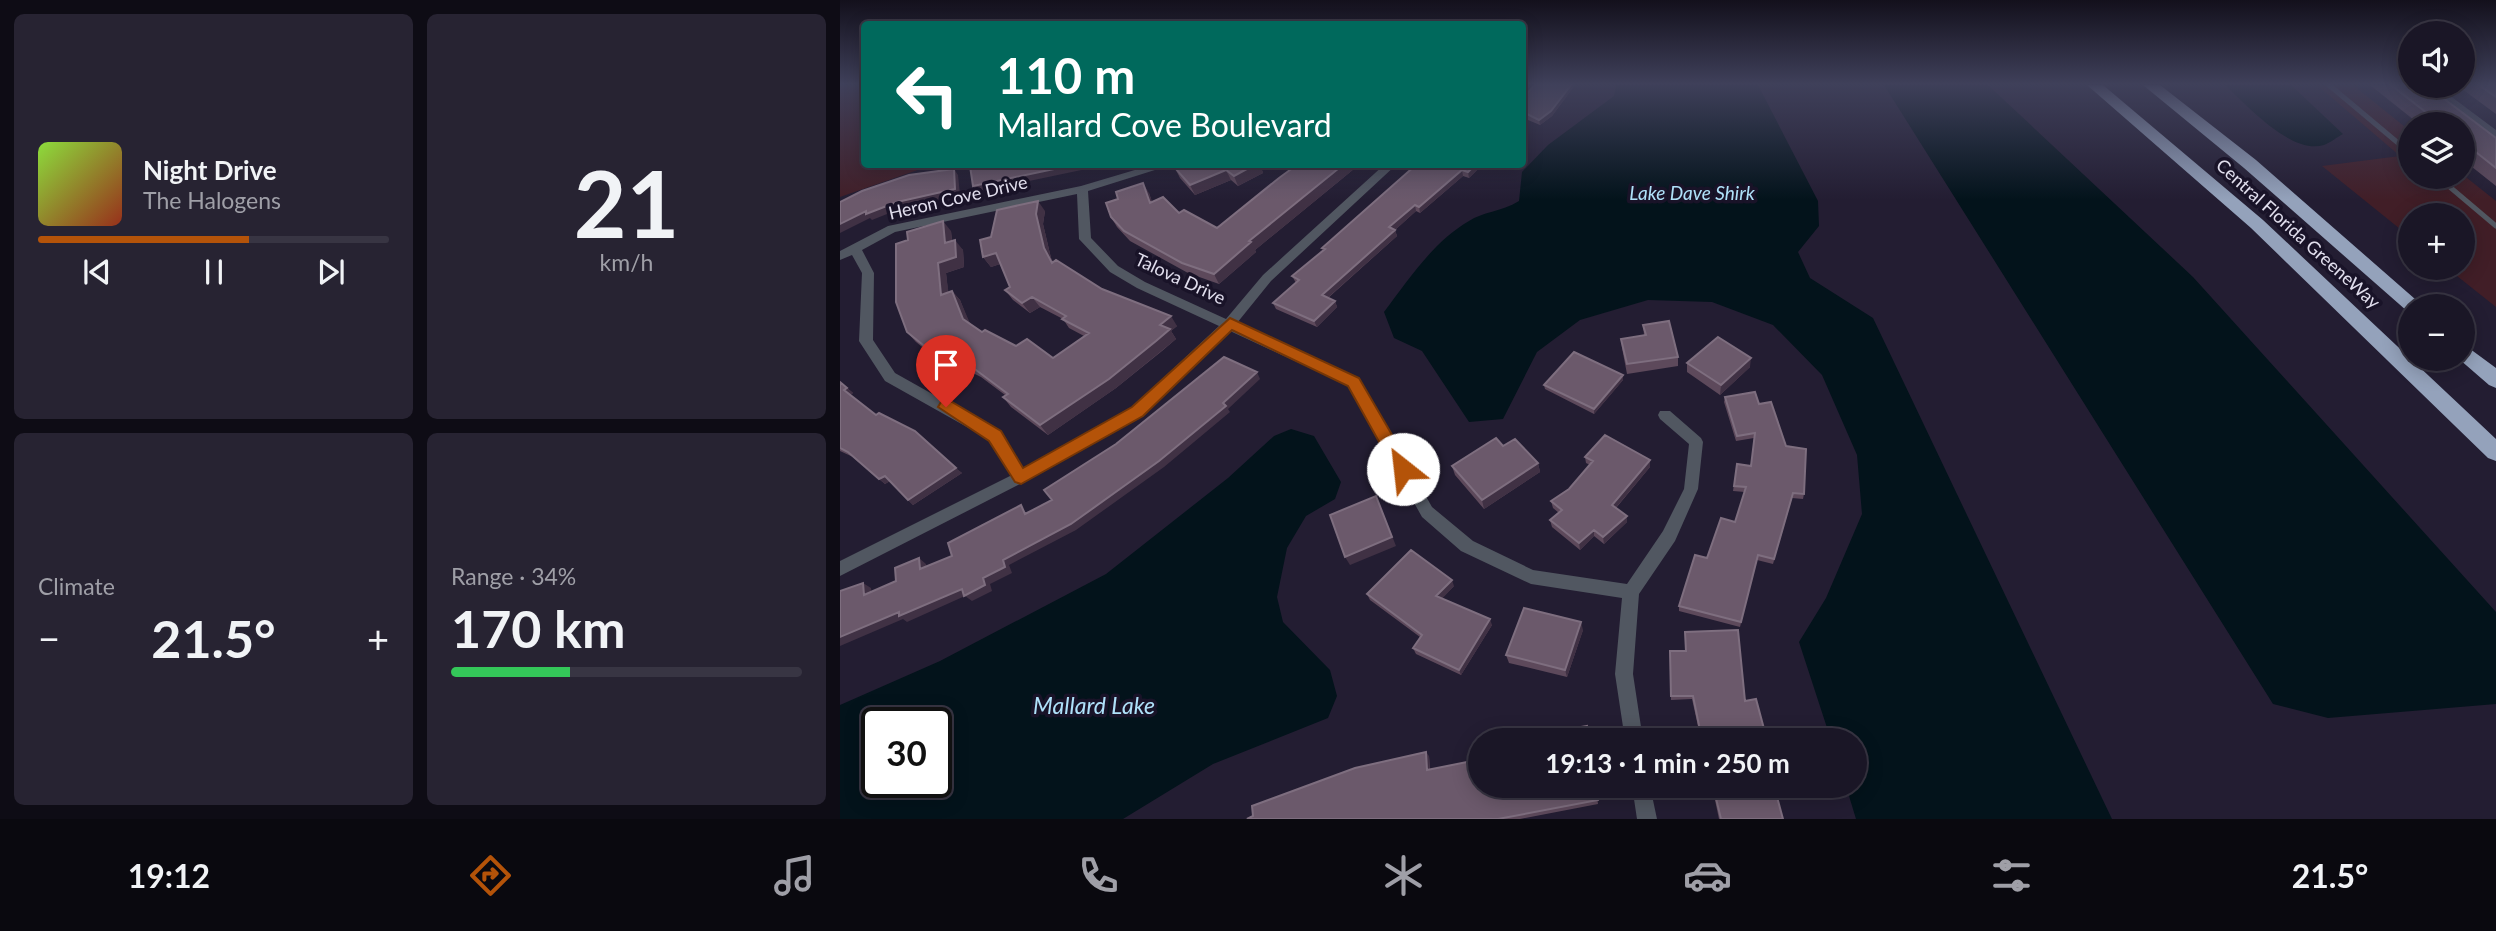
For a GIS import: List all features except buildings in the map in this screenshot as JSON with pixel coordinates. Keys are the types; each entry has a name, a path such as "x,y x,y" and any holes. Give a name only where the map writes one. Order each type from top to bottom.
{"highway":[{"name":"Central Florida GreeneWay","path":"2139,123 2257,223 2496,452"},
{"name":"Central Florida GreeneWay","path":"2197,123 2278,188 2401,294"},
{"path":"2217,123 2402,294"},
{"path":"2475,361 2496,380"}],"street":[{"path":"2480,123 2496,135"},
{"name":"Heron Cove Drive","path":"840,256 892,229 1082,189 1155,168"},
{"path":"840,569 1021,477 1138,411 1230,323 1267,278 1388,168"},
{"name":"Talova Drive","path":"1082,189 1086,239 1114,269 1141,285 1230,323 1354,382 1427,512 1467,546 1531,577 1631,592"},
{"path":"855,248 868,272 866,341 890,377 995,436 1021,477"},
{"path":"1632,728 1624,674 1631,592 1670,536 1691,489 1696,442 1665,415"},
{"path":"1643,798 1647,819"}],"lane":[{"path":"2375,123 2398,143"},
{"path":"2452,189 2496,226"}],"shaded area":[{"path":"840,123 861,123 861,168 923,168 840,197"},
{"path":"2362,123 2398,123 2398,154"},
{"path":"2398,156 2398,189 2475,189 2475,184 2496,201 2496,307 2462,280 2475,280 2475,203 2398,203 2398,227 2322,166"}],"water":[{"name":"Lake Dave Shirk","path":"1577,123 1778,123 1818,201 1819,226 1798,252 1810,278 1873,318 2112,819 1856,819 1850,798 1867,798 1867,728 1827,728 1799,642 1826,598 1862,514 1857,455 1822,375 1773,325 1712,302 1648,300 1580,320 1537,352 1503,419 1469,422 1422,351 1394,338 1384,312 1422,262 1444,239 1469,221 1519,201 1522,172 1548,145"},
{"path":"1908,123 2029,123 2193,277 2496,612 2496,704 2328,718 2273,704"},
{"path":"2267,123 2332,123 2343,134 2324,145 2311,146 2298,143"},
{"name":"Mallard Lake","path":"1291,429 1314,436 1341,482 1335,499 1306,516 1287,548 1277,597 1283,622 1330,670 1337,696 1328,718 1213,764 1123,819 840,819 840,705 940,661 1106,574 1228,478 1274,436"}],"route":[{"path":"946,407 995,436 1021,477 1138,411 1230,323 1319,363 1354,382 1403,469"}]}
